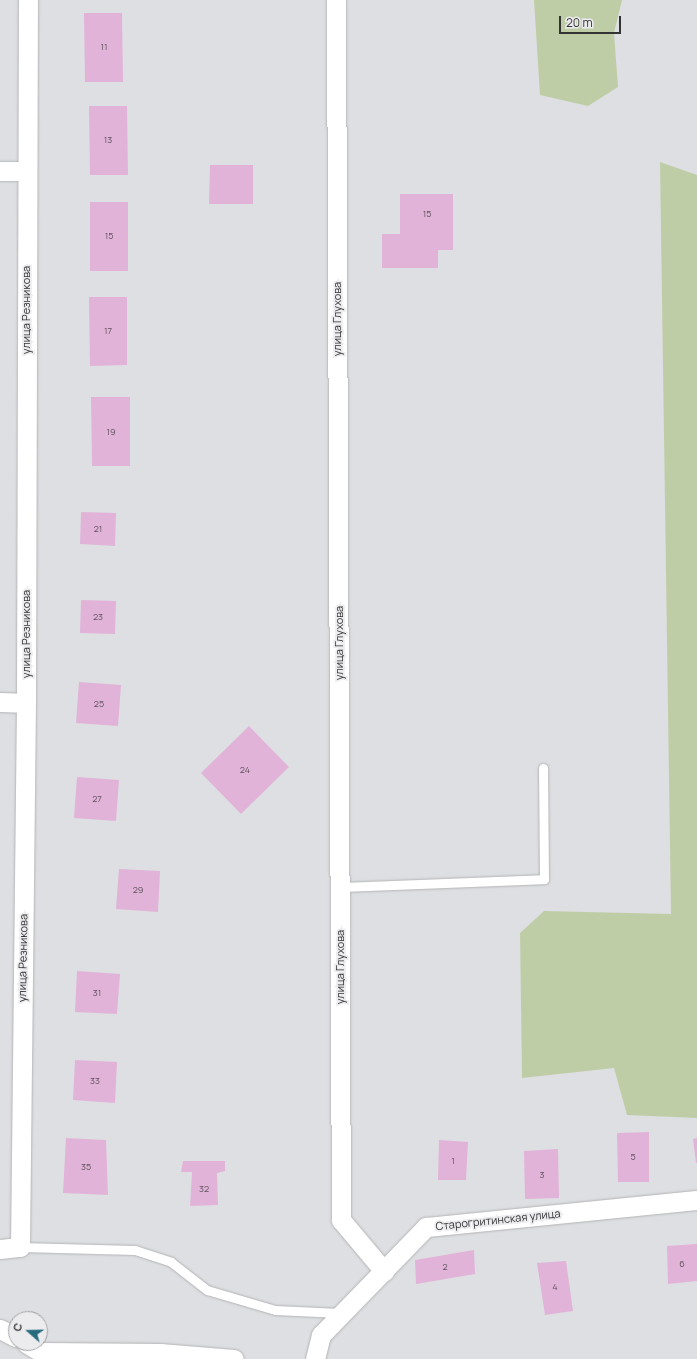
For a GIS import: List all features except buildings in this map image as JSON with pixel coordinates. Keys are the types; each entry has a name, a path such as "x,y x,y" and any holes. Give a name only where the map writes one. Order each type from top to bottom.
{"street":[{"name":"улица Резникова","path":"20,1247 26,703 26,171 28,0"},
{"name":"улица Глухова","path":"336,0 341,1220 384,1271"},
{"path":"0,171 26,171"},
{"path":"0,702 26,703"},
{"name":"Старогритинская улица","path":"315,1359 320,1335 426,1227 697,1200"},
{"path":"0,1249 20,1247"},
{"path":"39,1351 160,1353 234,1359"}],"lane":[{"path":"340,887 544,879 543,768"},
{"path":"20,1247 135,1250 171,1262 208,1290 268,1308 343,1313"}],"green space":[{"path":"534,0 622,0 614,33 618,87 588,106 540,95"},
{"path":"660,162 697,175 697,1118 627,1115 614,1068 522,1078 520,933 544,911 671,914"}]}
